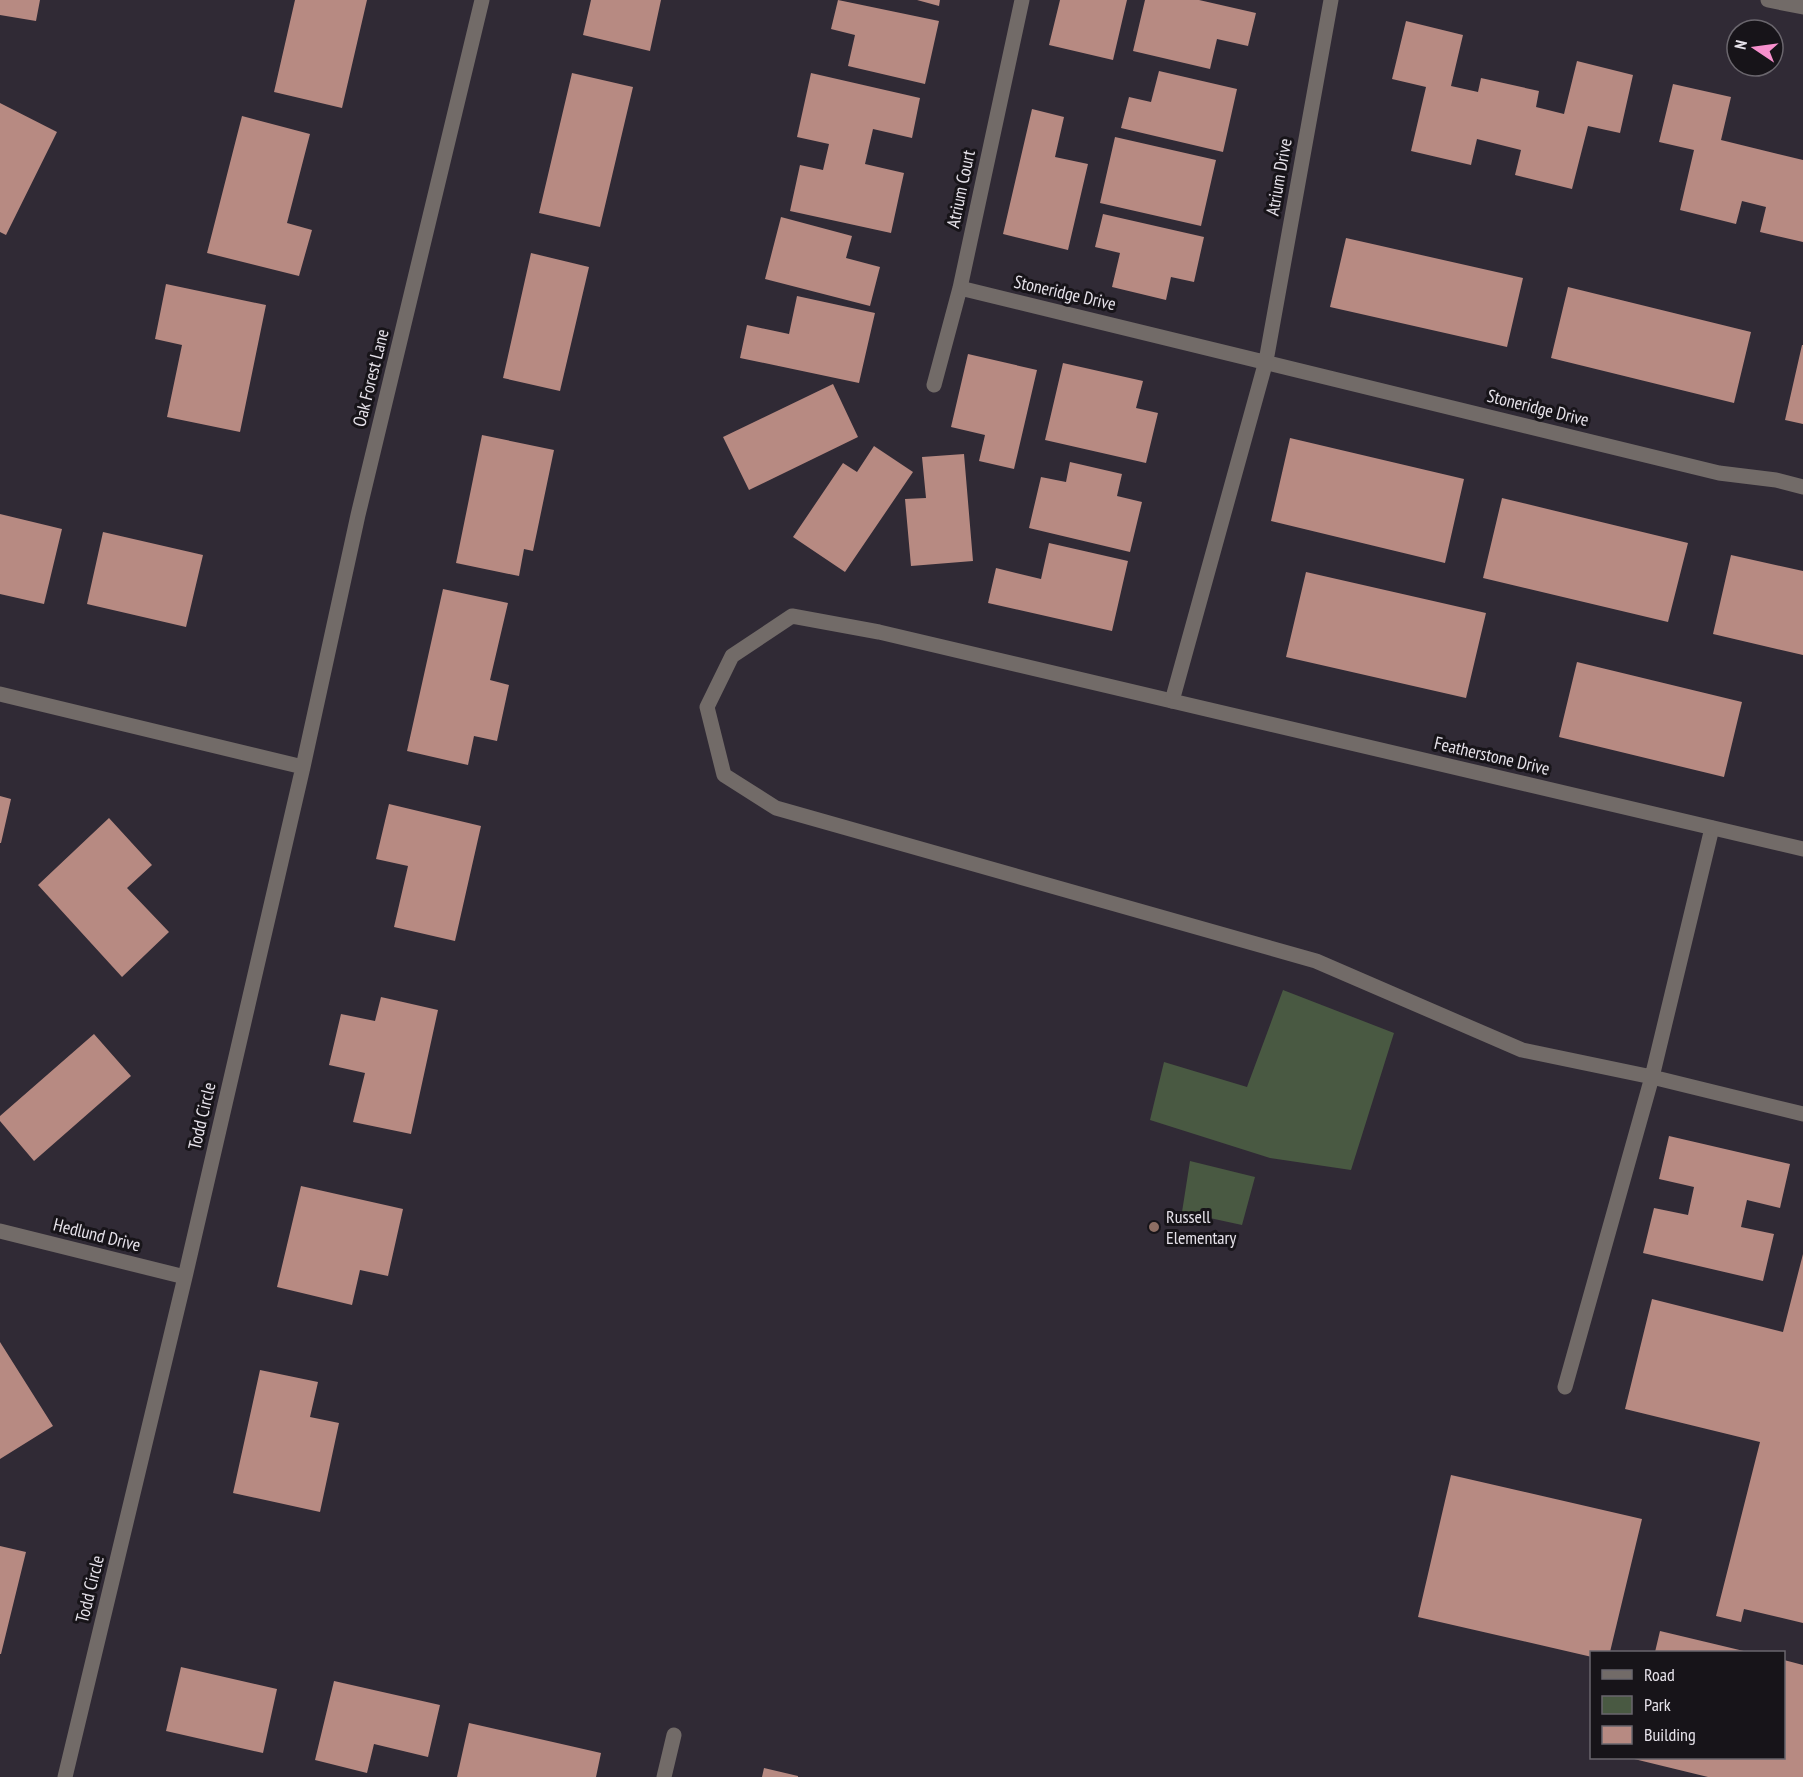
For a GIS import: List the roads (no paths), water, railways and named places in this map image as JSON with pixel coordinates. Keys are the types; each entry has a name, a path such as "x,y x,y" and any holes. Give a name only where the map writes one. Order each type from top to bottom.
{"street":[{"name":"Oak Forest Lane","path":"303,767 358,515 482,0"},
{"name":"Atrium Court","path":"934,385 960,288 1022,0"},
{"name":"Atrium Drive","path":"1266,361 1331,0"},
{"path":"1768,0 1803,7"},
{"name":"Stoneridge Drive","path":"960,288 1719,473 1776,480 1803,487"},
{"path":"1172,701 1266,361"},
{"name":"Featherstone Drive","path":"1803,849 879,632 792,616 732,656 707,707 724,775 776,808 1316,961 1522,1050 1652,1077 1803,1114"},
{"path":"0,694 303,767"},
{"name":"Todd Circle","path":"64,1777 185,1277 303,767"},
{"path":"1565,1387 1652,1077 1712,828"},
{"name":"Hedlund Drive","path":"0,1231 185,1277"},
{"path":"664,1777 674,1735"}],"place":[{"name":"Russell Elementary","path":"1154,1227"}]}
